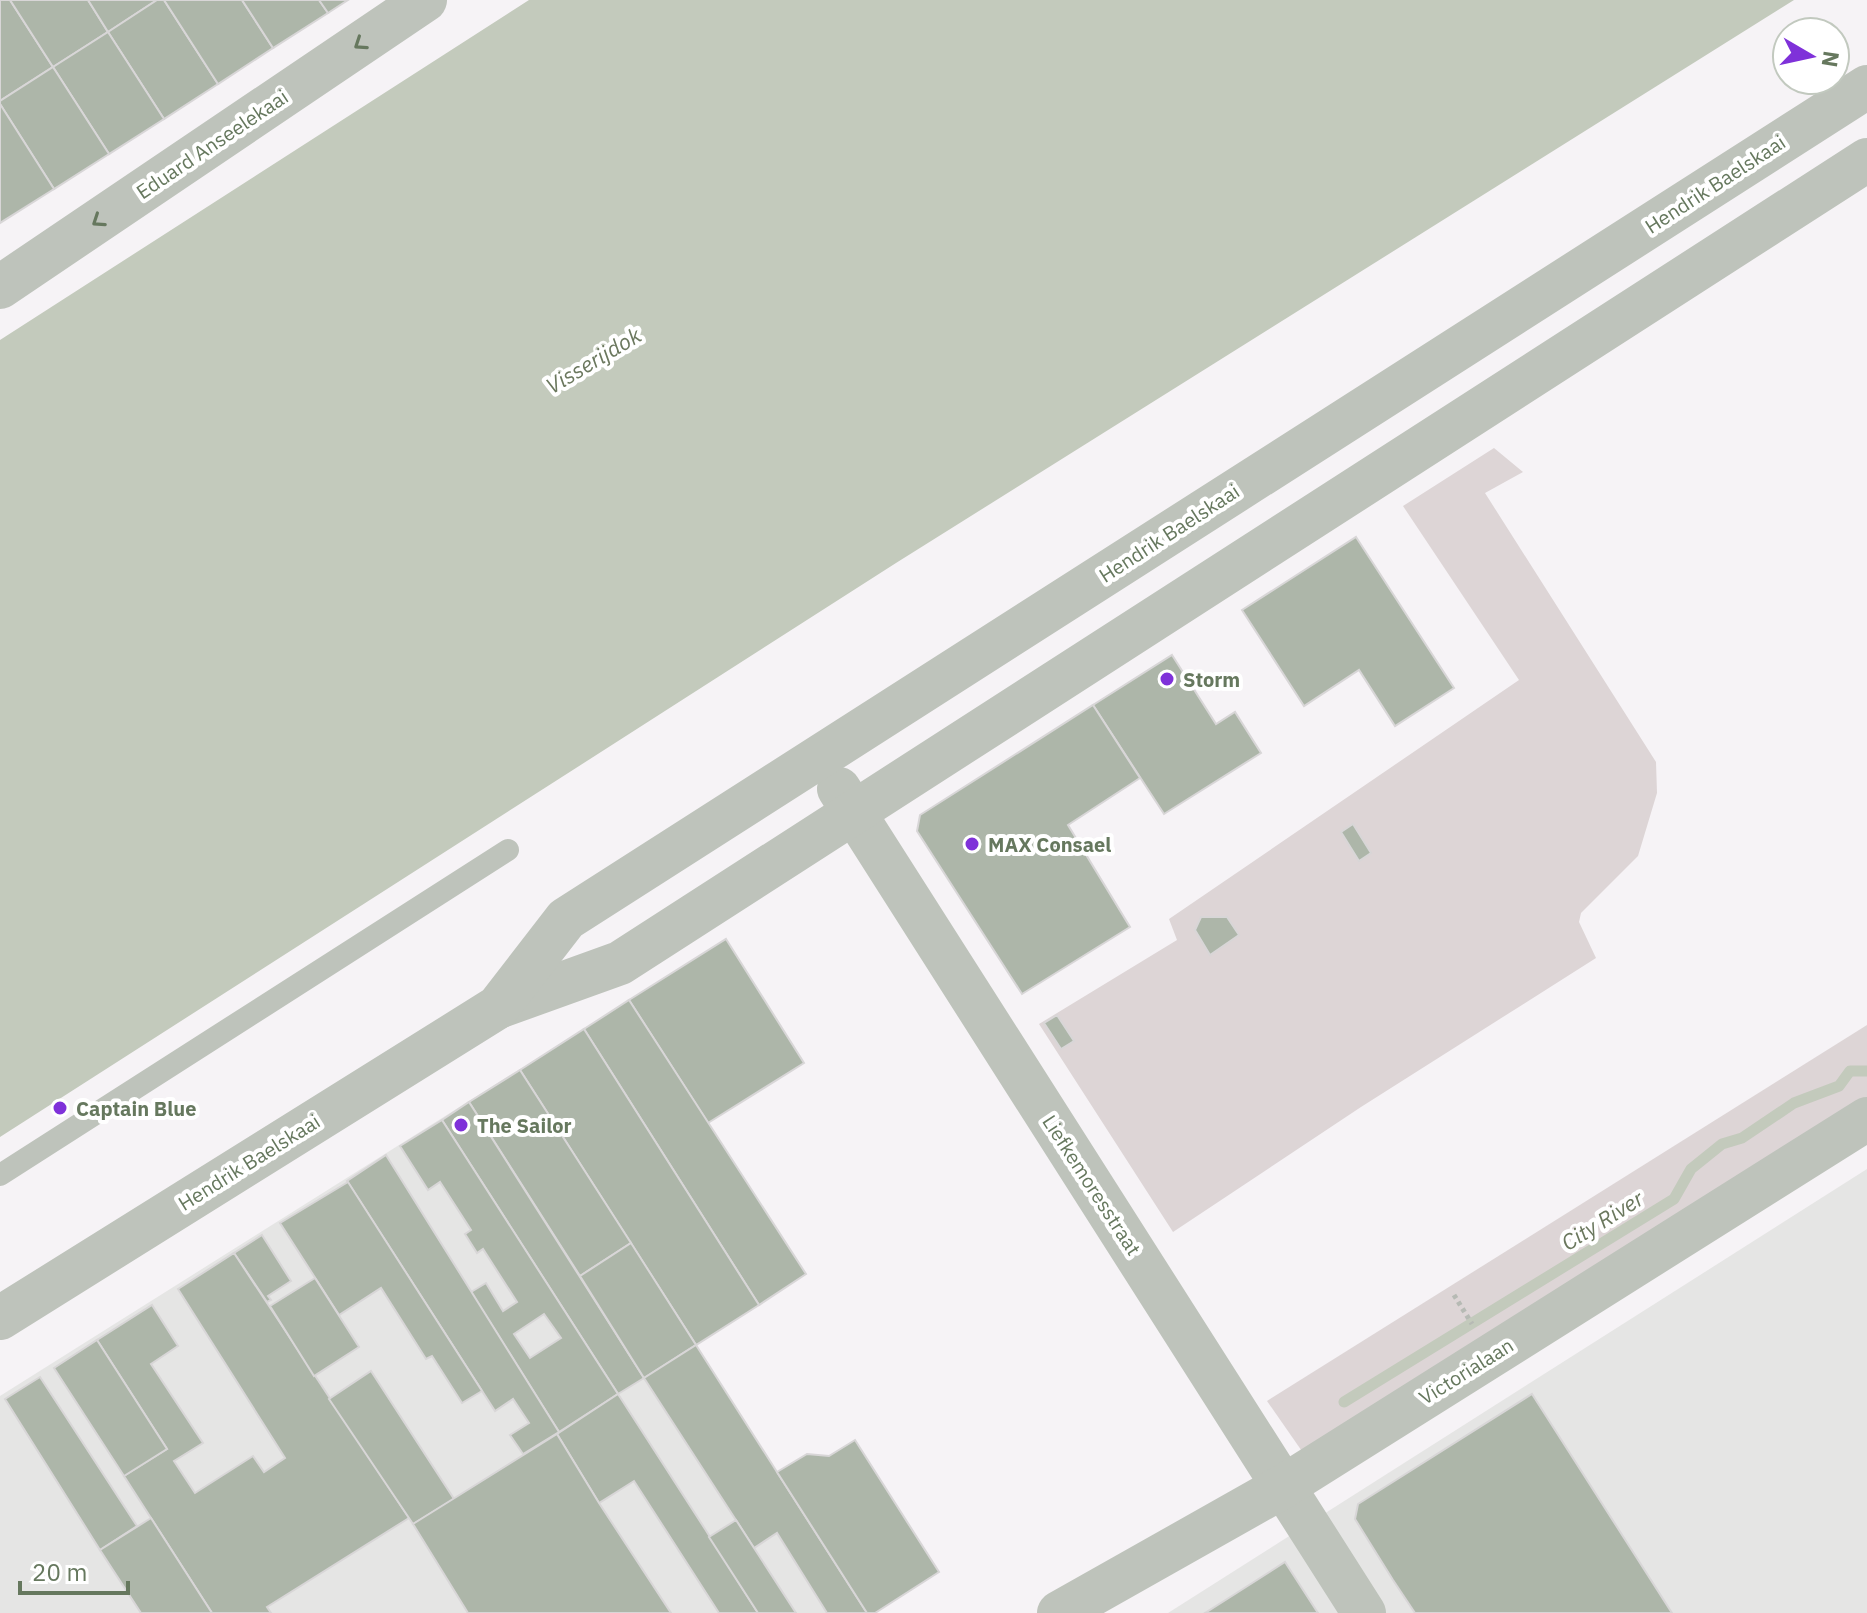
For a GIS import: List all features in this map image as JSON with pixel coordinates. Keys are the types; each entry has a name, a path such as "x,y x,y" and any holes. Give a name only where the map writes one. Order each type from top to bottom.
{"street":[{"name":"Eduard Anseelekaai","path":"0,287 425,0"},
{"name":"Hendrik Baelskaai","path":"498,1007 566,919 1867,87"},
{"name":"Hendrik Baelskaai","path":"0,1318 498,1007 620,963 1867,160"},
{"name":"Liefkemoresstraat","path":"819,758 1364,1613"},
{"name":"Victorialaan","path":"1059,1613 1284,1486 1867,1119"}],"lane":[{"path":"0,1175 508,850"}],"shaded area":[{"path":"1494,448 1523,472 1485,493 1656,762 1657,793 1638,856 1581,913 1579,922 1596,958 1361,1107 1173,1232 1039,1024 1177,940 1169,919 1519,680 1403,506"},
{"path":"1867,1025 1867,1105 1306,1457 1267,1401"},
{"path":"520,1069 867,1613 0,1613 0,1396"},
{"path":"1867,1169 1867,1613 1168,1613"}],"water":[{"name":"Visserijdok","path":"529,0 1794,0 896,563 0,1137 0,340"}],"building":[{"path":"0,0 10,0 53,67 0,101"},
{"path":"10,0 88,0 108,32 53,67"},
{"path":"88,0 157,0 108,32"},
{"path":"157,0 164,0 218,84 164,119 108,32"},
{"path":"164,0 242,0 273,48 218,84"},
{"path":"242,0 319,0 328,13 273,48"},
{"path":"319,0 348,0 328,13"},
{"path":"108,32 164,119 109,154 53,67"},
{"path":"53,67 109,154 54,189 0,104 0,101"},
{"path":"0,104 54,189 0,223"},
{"path":"1356,537 1454,688 1395,726 1359,670 1304,706 1242,610"},
{"path":"1172,655 1216,724 1235,712 1261,753 1164,814 1093,705"},
{"path":"1093,705 1140,778 1068,825 1130,927 1022,994 917,831 920,815"},
{"path":"1353,824 1371,853 1359,861 1341,832"},
{"path":"1201,917 1227,917 1239,935 1210,955 1195,930"},
{"path":"726,939 804,1063 708,1123 629,1000"},
{"path":"629,1000 806,1274 759,1305 584,1029"},
{"path":"1057,1015 1074,1041 1061,1049 1044,1023"},
{"path":"584,1029 759,1305 696,1345 520,1070"},
{"path":"520,1070 631,1243 580,1276 469,1102"},
{"path":"469,1102 644,1378 618,1394 442,1120"},
{"path":"442,1120 618,1394 559,1432 471,1292 486,1283 503,1311 517,1302 483,1249 477,1253 465,1234 471,1230 440,1182 428,1190 400,1146","holes":["544,1314 561,1338 530,1358 514,1334"]},
{"path":"386,1155 559,1432 523,1454 510,1435 529,1423 513,1399 495,1411 347,1181"},
{"path":"348,1182 482,1391 462,1403 432,1356 426,1359 381,1288 339,1315 280,1223"},
{"path":"262,1235 291,1281 268,1296 271,1300 267,1302 234,1253"},
{"path":"631,1243 696,1345 644,1378 580,1276"},
{"path":"234,1253 409,1518 267,1607 271,1613 212,1613 124,1476 167,1449 97,1340 152,1305 178,1346 151,1364 203,1443 174,1461 195,1493 253,1456 264,1472 285,1458 178,1289"},
{"path":"315,1278 359,1347 314,1376 270,1306"},
{"path":"97,1340 167,1449 124,1476 54,1368"},
{"path":"696,1345 867,1613 827,1613 777,1533 754,1548 644,1378"},
{"path":"371,1371 454,1499 413,1524 329,1399"},
{"path":"40,1377 137,1526 100,1550 5,1399"},
{"path":"618,1394 758,1613 719,1613 634,1481 599,1503 557,1434"},
{"path":"1532,1394 1672,1613 1415,1613 1393,1580 1355,1519 1358,1504"},
{"path":"557,1434 671,1613 468,1613 413,1524"},
{"path":"855,1440 939,1572 875,1613 867,1613 777,1472 807,1454 829,1456"},
{"path":"151,1518 212,1613 141,1613 100,1550"},
{"path":"736,1520 796,1613 758,1613 709,1537"},
{"path":"1285,1562 1318,1613 1205,1613 1235,1594"}],"waterway":[{"name":"City River","path":"1344,1402 1674,1199 1691,1169 1722,1144 1742,1138 1794,1103 1839,1086 1850,1071 1867,1071"}],"place":[{"name":"Storm","path":"1167,679"},
{"name":"MAX Consael","path":"972,844"},
{"name":"Captain Blue","path":"60,1108"},
{"name":"The Sailor","path":"461,1125"}]}
